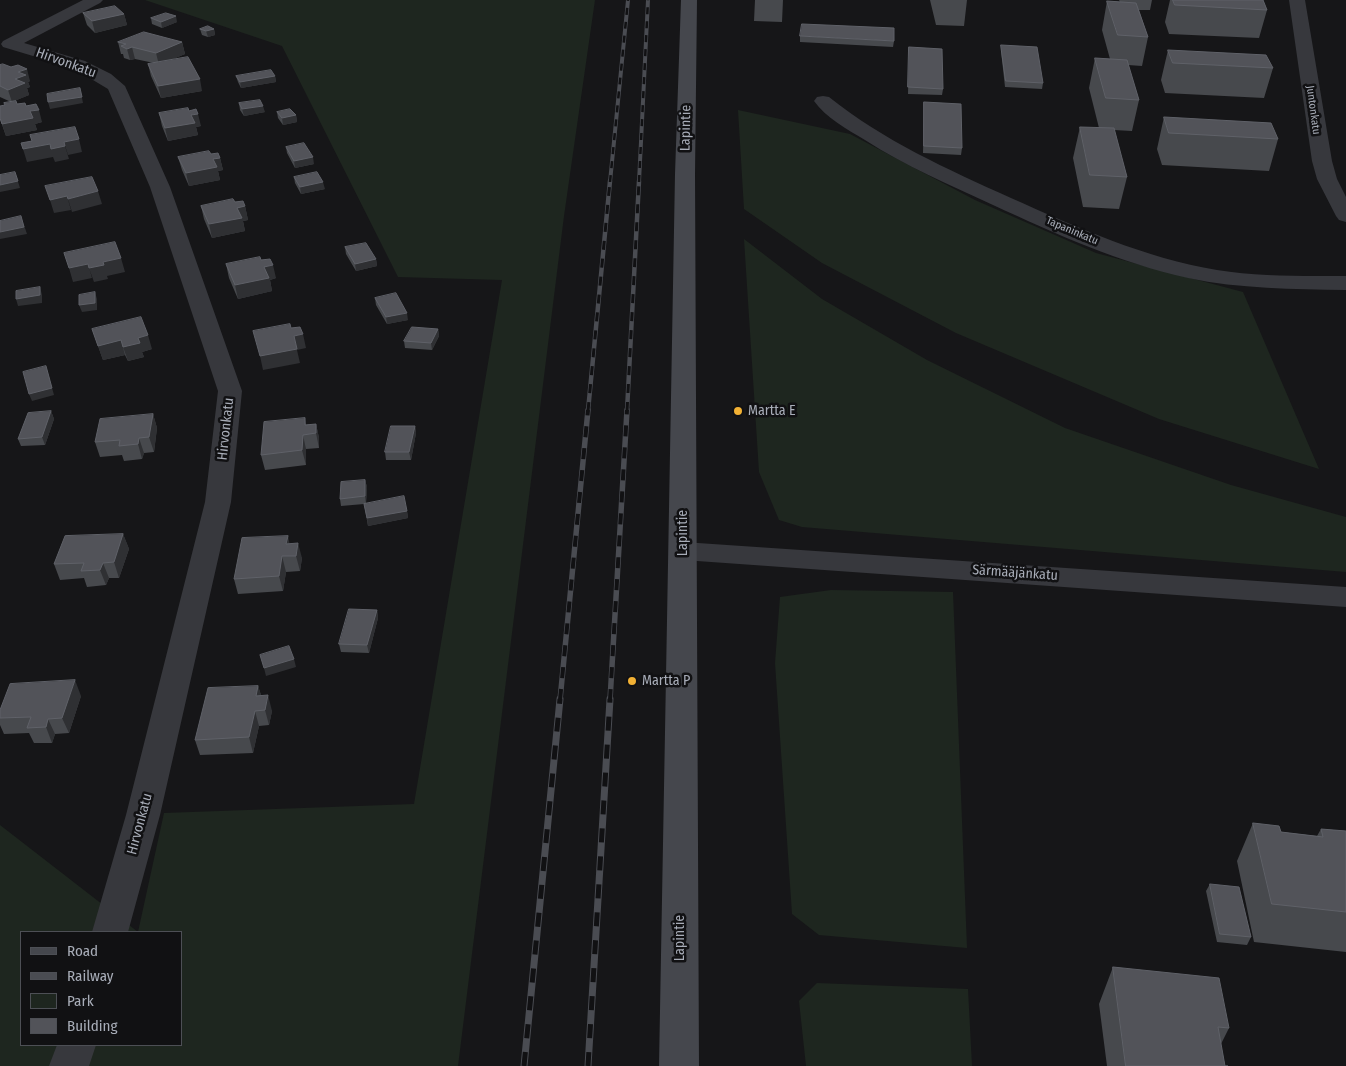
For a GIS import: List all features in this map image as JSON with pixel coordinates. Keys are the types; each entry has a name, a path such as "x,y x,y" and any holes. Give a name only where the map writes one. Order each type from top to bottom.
{"main road":[{"name":"Lapintie","path":"679,1066 685,184 689,0"}],"street":[{"name":"Hirvonkatu","path":"4,46 95,0"},
{"name":"Juntonkatu","path":"1297,0 1322,161 1327,179 1346,216"},
{"name":"Hirvonkatu","path":"4,46 88,69 106,78 116,86 160,186 230,391 218,502 143,815 110,931"},
{"name":"Tapaninkatu","path":"823,101 868,136 932,170 1098,242 1171,267 1218,277 1260,282 1346,283"},
{"name":"Särmääjänkatu","path":"683,551 1346,597"},
{"path":"69,1066 76,1046"}],"green space":[{"path":"145,0 595,0 564,216 458,1066 0,1066 0,825 137,931 20,931 20,1046 182,1046 182,931 138,931 164,813 414,804 502,280 398,277 282,46"},
{"path":"738,110 850,134 975,200 1096,253 1243,292 1319,469 1159,419 956,333 822,263 744,209"},
{"path":"744,239 822,299 927,360 1065,428 1231,485 1346,517 1346,572 802,527 779,520 759,472"},
{"path":"831,590 953,592 967,948 819,935 792,914 775,663 780,597"},
{"path":"817,983 968,989 972,1066 806,1066 799,1001"}],"building":[{"path":"1173,0 1263,0 1267,10 1175,5"},
{"path":"1107,1 1136,3 1148,37 1118,35"},
{"path":"115,6 124,14 92,21 83,13"},
{"path":"166,13 176,16 161,22 151,18"},
{"path":"802,24 894,28 894,41 800,36"},
{"path":"208,26 214,29 206,31 200,29"},
{"path":"144,32 182,42 156,53 132,47 127,49 121,46 126,44 118,42"},
{"path":"1001,45 1037,47 1043,83 1006,81"},
{"path":"909,47 942,49 943,89 908,87"},
{"path":"1168,50 1266,55 1273,68 1173,63"},
{"path":"188,57 200,79 158,86 148,64"},
{"path":"1095,58 1127,60 1139,100 1106,98"},
{"path":"3,64 11,67 18,65 27,69 18,72 26,75 15,79 25,83 8,90 0,86 0,65"},
{"path":"271,70 275,76 240,82 236,76"},
{"path":"80,88 82,97 48,102 47,94"},
{"path":"260,100 263,106 242,109 239,103"},
{"path":"16,101 17,104 25,103 26,106 36,104 39,110 30,111 33,118 2,124 0,106 5,105 4,103"},
{"path":"924,102 961,104 962,148 924,146"},
{"path":"188,108 189,111 196,109 198,114 191,115 195,123 165,128 159,113"},
{"path":"290,109 296,115 282,118 277,112"},
{"path":"1164,117 1271,123 1278,139 1169,133"},
{"path":"75,127 79,139 64,142 65,146 51,149 50,144 23,149 21,143 32,141 30,135"},
{"path":"1080,127 1114,128 1127,177 1090,175"},
{"path":"304,143 313,157 294,161 286,147"},
{"path":"209,151 211,154 218,153 220,158 213,159 217,167 186,173 178,157"},
{"path":"15,172 18,181 0,185 0,175"},
{"path":"317,172 323,182 300,187 294,177"},
{"path":"92,177 98,191 68,199 67,196 50,200 45,186"},
{"path":"233,199 235,202 243,201 245,206 237,208 242,218 209,224 201,206"},
{"path":"21,216 24,227 0,232 0,221"},
{"path":"115,242 121,258 103,262 104,265 89,268 88,264 69,268 64,253"},
{"path":"366,243 376,259 355,264 345,247"},
{"path":"260,257 261,260 270,259 273,265 264,267 269,278 235,285 226,264"},
{"path":"40,287 40,295 16,299 16,291"},
{"path":"95,292 95,303 79,305 79,295"},
{"path":"396,293 407,313 386,317 375,298"},
{"path":"141,317 148,335 138,338 140,343 123,347 121,340 98,346 92,329"},
{"path":"290,324 291,328 300,327 303,334 294,336 297,349 260,356 253,331"},
{"path":"412,327 438,329 431,343 404,341"},
{"path":"46,366 52,388 29,394 23,372"},
{"path":"51,411 42,437 18,439 28,413"},
{"path":"153,414 149,437 139,438 138,444 119,446 120,440 95,442 100,419"},
{"path":"305,418 305,425 316,424 316,433 303,435 302,450 261,455 264,422"},
{"path":"391,426 415,426 409,452 385,452"},
{"path":"365,480 365,496 340,499 341,482"},
{"path":"404,496 407,511 367,518 364,504"},
{"path":"123,534 114,562 103,563 100,570 81,571 84,563 54,564 65,536"},
{"path":"288,536 286,544 298,543 296,556 282,556 279,576 234,579 242,538"},
{"path":"349,609 377,610 367,645 339,644"},
{"path":"289,646 294,659 264,668 260,655"},
{"path":"75,680 62,718 48,719 46,727 27,728 31,717 0,718 0,710 10,684"},
{"path":"258,686 256,696 268,695 265,710 255,711 249,737 195,740 208,688"},
{"path":"1253,823 1279,826 1281,832 1323,837 1321,829 1346,831 1346,912 1272,904"},
{"path":"1210,884 1239,887 1251,937 1220,934"},
{"path":"1113,967 1219,978 1229,1028 1218,1027 1225,1066 1126,1066"}],"railway":[{"path":"610,182 628,0"},
{"path":"639,182 648,0"},
{"path":"588,411 610,181"},
{"path":"627,411 639,181"},
{"path":"560,700 588,410"},
{"path":"610,700 627,410"},
{"path":"524,1066 560,699"},
{"path":"588,1066 610,699"}],"place":[{"name":"Martta E","path":"738,411"},
{"name":"Martta P","path":"632,681"}]}
